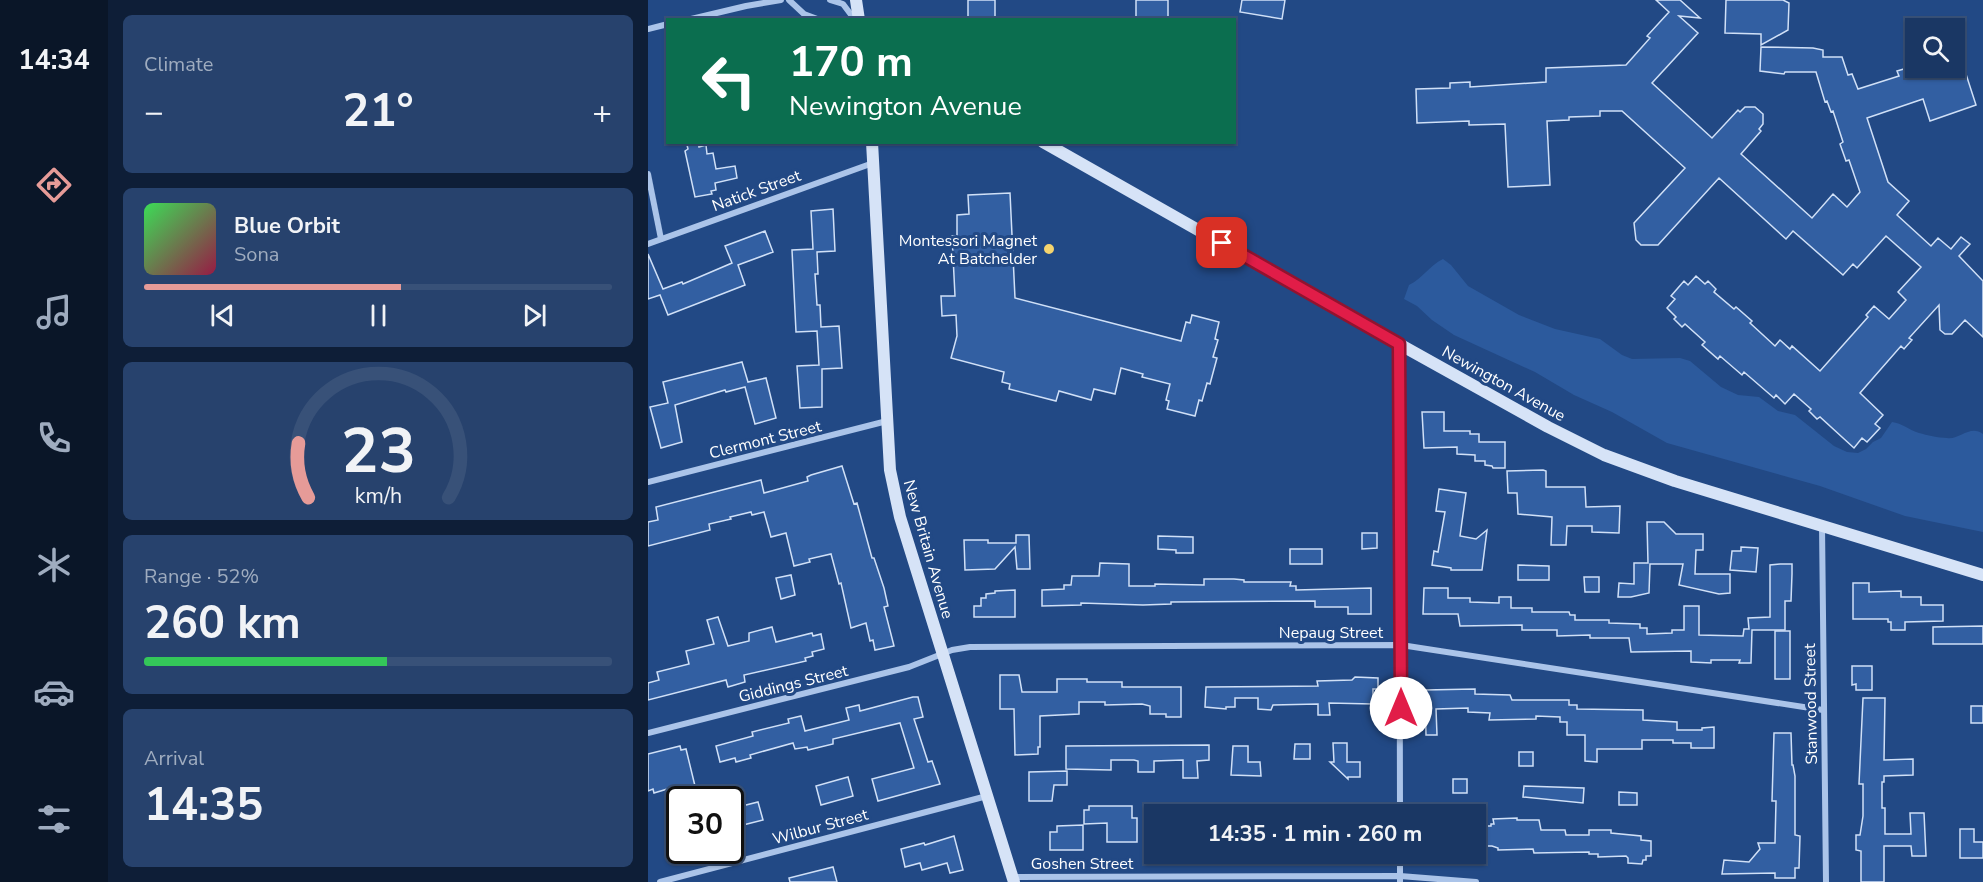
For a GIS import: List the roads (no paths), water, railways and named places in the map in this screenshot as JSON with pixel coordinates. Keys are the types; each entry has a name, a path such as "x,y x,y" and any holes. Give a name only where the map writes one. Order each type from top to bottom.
{"main road":[{"path":"855,0 857,18"},
{"name":"New Britain Avenue","path":"872,144 890,470 900,517 1013,879"},
{"name":"Newington Avenue","path":"1047,144 1399,344 1548,427 1604,455 1675,481 1983,575"}],"street":[{"path":"695,18 781,0"},
{"path":"789,0 804,14 815,18"},
{"path":"830,0 843,4 855,18"},
{"path":"648,29 666,24"},
{"name":"Natick Street","path":"648,244 873,162"},
{"path":"648,174 661,239"},
{"path":"1399,344 1400,804"},
{"name":"Clermont Street","path":"648,482 888,421"},
{"name":"Stanwood Street","path":"1822,526 1826,882"},
{"name":"Nepaug Street","path":"942,653 970,647 1401,645 1823,710"},
{"name":"Giddings Street","path":"648,733 909,667 942,653"},
{"name":"Wilbur Street","path":"660,882 987,796"},
{"name":"Goshen Street","path":"1013,879 1400,879 1476,882"}],"place":[{"name":"Montessori Magnet At Batchelder","path":"1049,249"}]}
